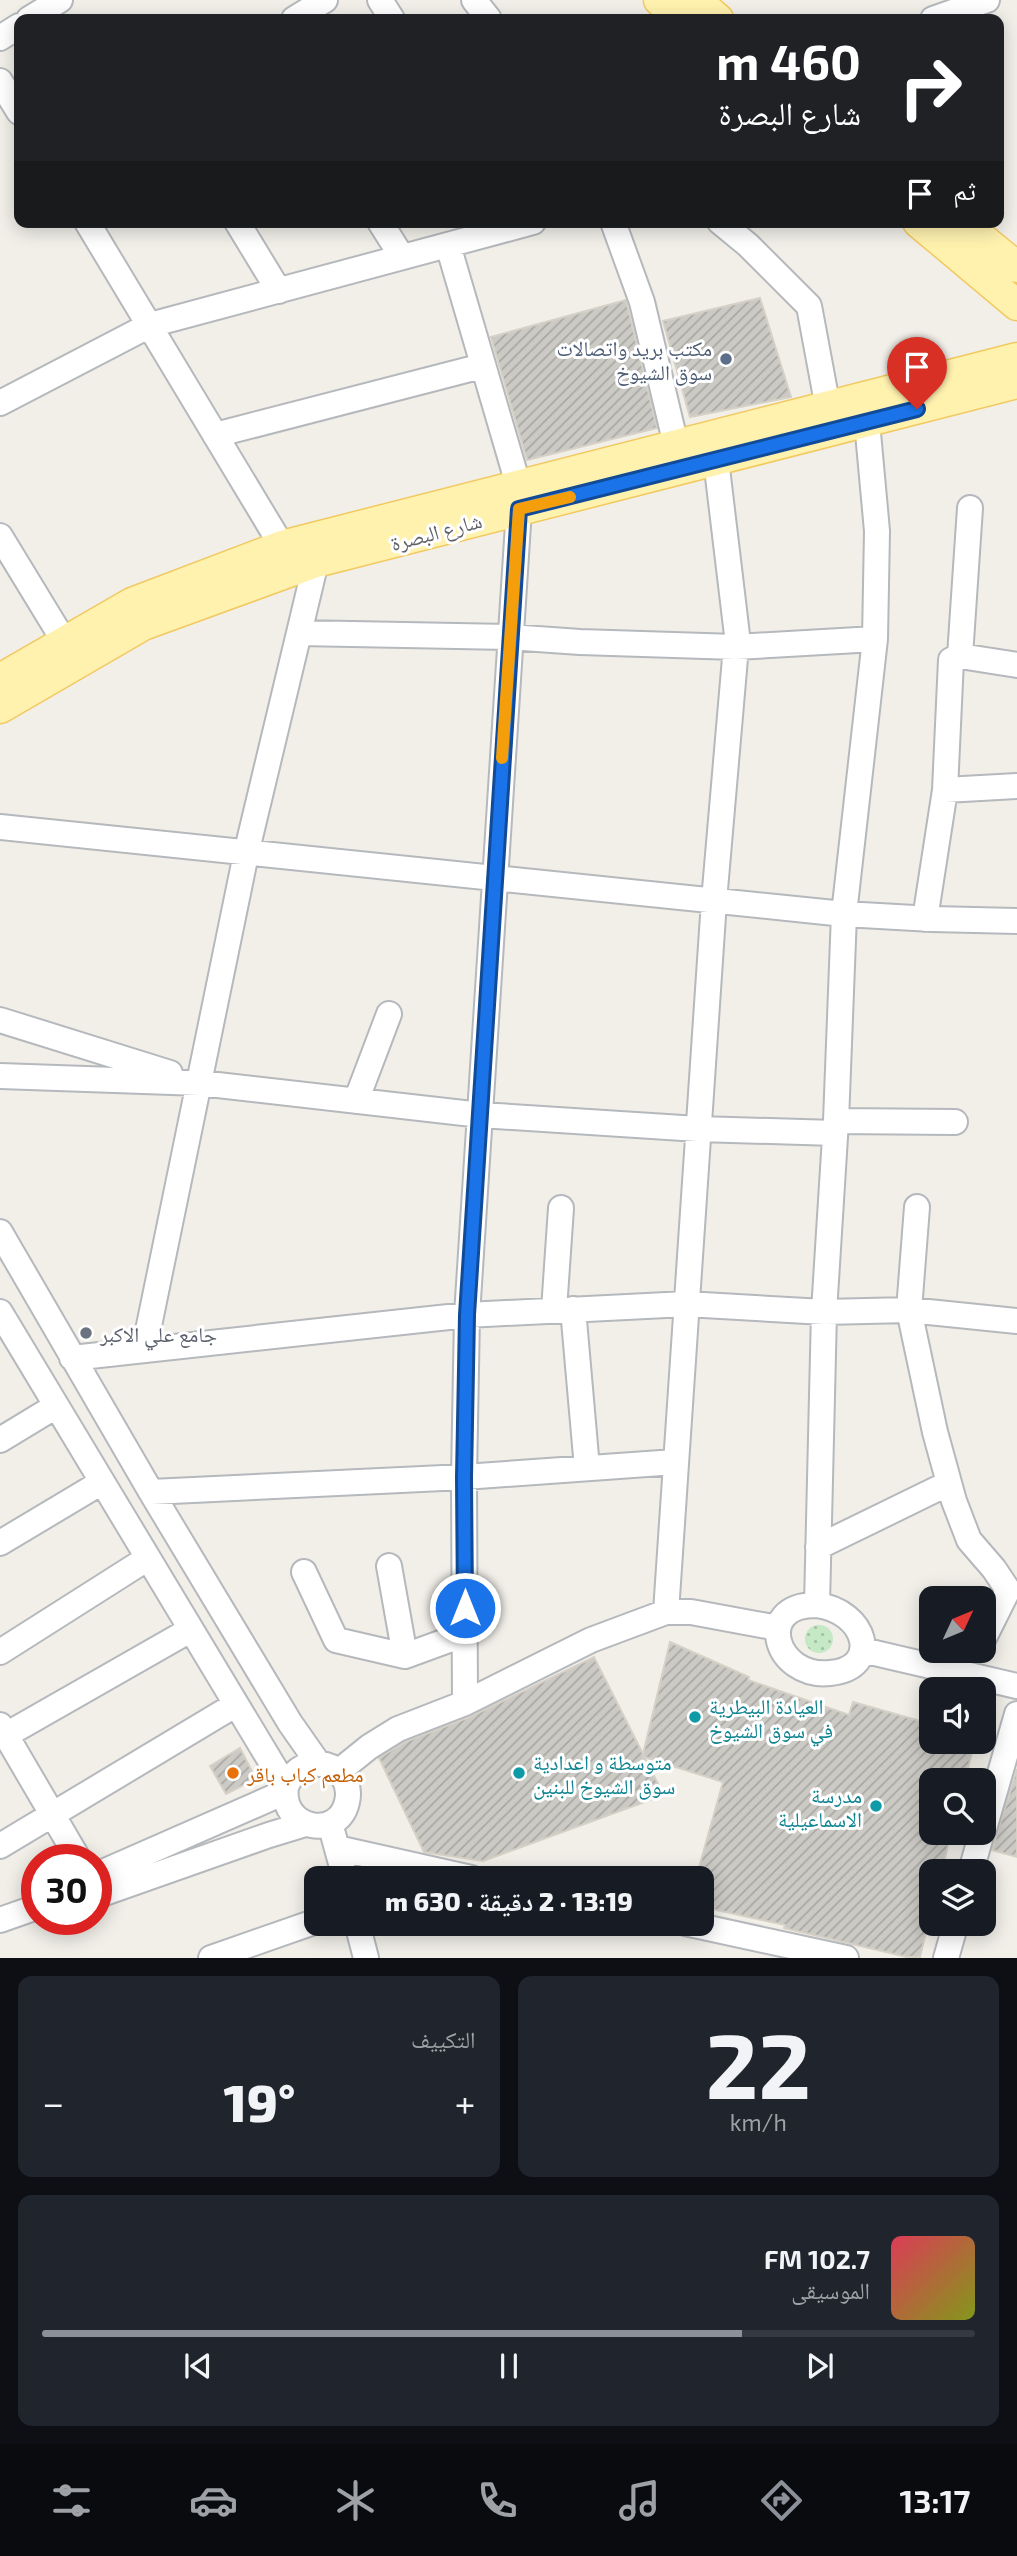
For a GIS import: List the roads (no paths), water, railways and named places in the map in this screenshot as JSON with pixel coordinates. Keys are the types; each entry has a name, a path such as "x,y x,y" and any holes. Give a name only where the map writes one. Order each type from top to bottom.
{"main road":[{"path":"659,0 674,14"},
{"path":"696,0 712,14"},
{"path":"925,228 1017,305"},
{"path":"969,228 1017,267"},
{"name":"شارع البصرة","path":"0,679 132,603 518,497 676,445 1017,358"},
{"name":"شارع البصرة","path":"518,497 716,460 1017,383"},
{"name":"شارع البصرة","path":"0,708 143,625 297,559"}],"street":[{"path":"37,14 60,0"},
{"path":"302,14 325,0"},
{"path":"474,0 485,14"},
{"path":"947,14 988,0"},
{"path":"0,81 14,104"},
{"path":"91,228 215,435 297,559 299,633 246,854 145,1350"},
{"path":"241,228 279,290"},
{"path":"384,228 402,257"},
{"path":"0,403 150,325 507,228"},
{"path":"615,228 642,302 676,445"},
{"path":"727,228 809,306 828,408"},
{"path":"448,245 518,497 467,1315 464,1477 465,1703"},
{"path":"215,435 482,366"},
{"path":"817,1605 824,1312 844,914 875,639 877,531 867,422"},
{"path":"666,1612 714,901 737,635 716,460"},
{"path":"960,656 970,508"},
{"path":"0,536 8,569 64,641"},
{"path":"299,633 509,637 736,647 875,639"},
{"path":"925,919 945,790 951,660 960,656 1017,665"},
{"path":"945,790 1015,787"},
{"path":"0,827 844,914 1017,921"},
{"path":"356,1101 389,1014"},
{"path":"0,1020 200,1083"},
{"path":"0,1076 200,1083 481,1115 698,1129 955,1122"},
{"path":"917,1207 909,1310 935,1432 949,1483 969,1539 1012,1592 996,1618"},
{"path":"561,1208 564,1310 587,1468"},
{"path":"0,1232 151,1492 290,1723 328,1768 345,1782 348,1794 346,1806 340,1816 331,1823 318,1826 305,1824 112,1890"},
{"path":"0,1440 53,1399 77,1365 145,1350 467,1315 686,1304 824,1312 909,1310 1017,1321"},
{"path":"4,1328 53,1399 286,1789 290,1811 305,1824"},
{"path":"151,1492 464,1477 675,1462"},
{"path":"0,1543 102,1482"},
{"path":"818,1547 949,1483"},
{"path":"0,1652 148,1558"},
{"path":"389,1566 405,1656"},
{"path":"304,1572 336,1640 405,1656 465,1634"},
{"path":"817,1605 838,1610 850,1618 861,1635 862,1650 858,1658 846,1668 827,1673 812,1672 797,1666 785,1656 778,1643 778,1628 785,1615 793,1610 817,1605"},
{"path":"112,1868 286,1789 294,1772 309,1764 328,1768 398,1729 465,1703 591,1640 666,1612 691,1612 778,1628"},
{"path":"70,1844 4,1738 190,1630"},
{"path":"862,1650 1017,1686"},
{"path":"963,1673 969,1663"},
{"path":"0,1846 236,1705"},
{"path":"996,1786 1017,1714"},
{"path":"331,1823 342,1866"},
{"path":"337,1848 417,1866"},
{"path":"0,1920 21,1913"},
{"path":"211,1958 304,1926"},
{"path":"714,1931 778,1950 846,1958"},
{"path":"360,1936 366,1957 372,1958"},
{"path":"946,1958 952,1936"}],"place":[{"name":"مكتب بريد واتصالات سوق الشيوخ","path":"726,359"},
{"name":"جامع علي الاكبر","path":"86,1333"},
{"name":"العيادة البيطرية في سوق الشيوخ","path":"695,1717"},
{"name":"مطعم كباب باقر","path":"233,1773"},
{"name":"متوسطة و اعدادية سوق الشيوخ للبنين","path":"519,1773"},
{"name":"مدرسة الاسماعيلية","path":"876,1806"}]}
